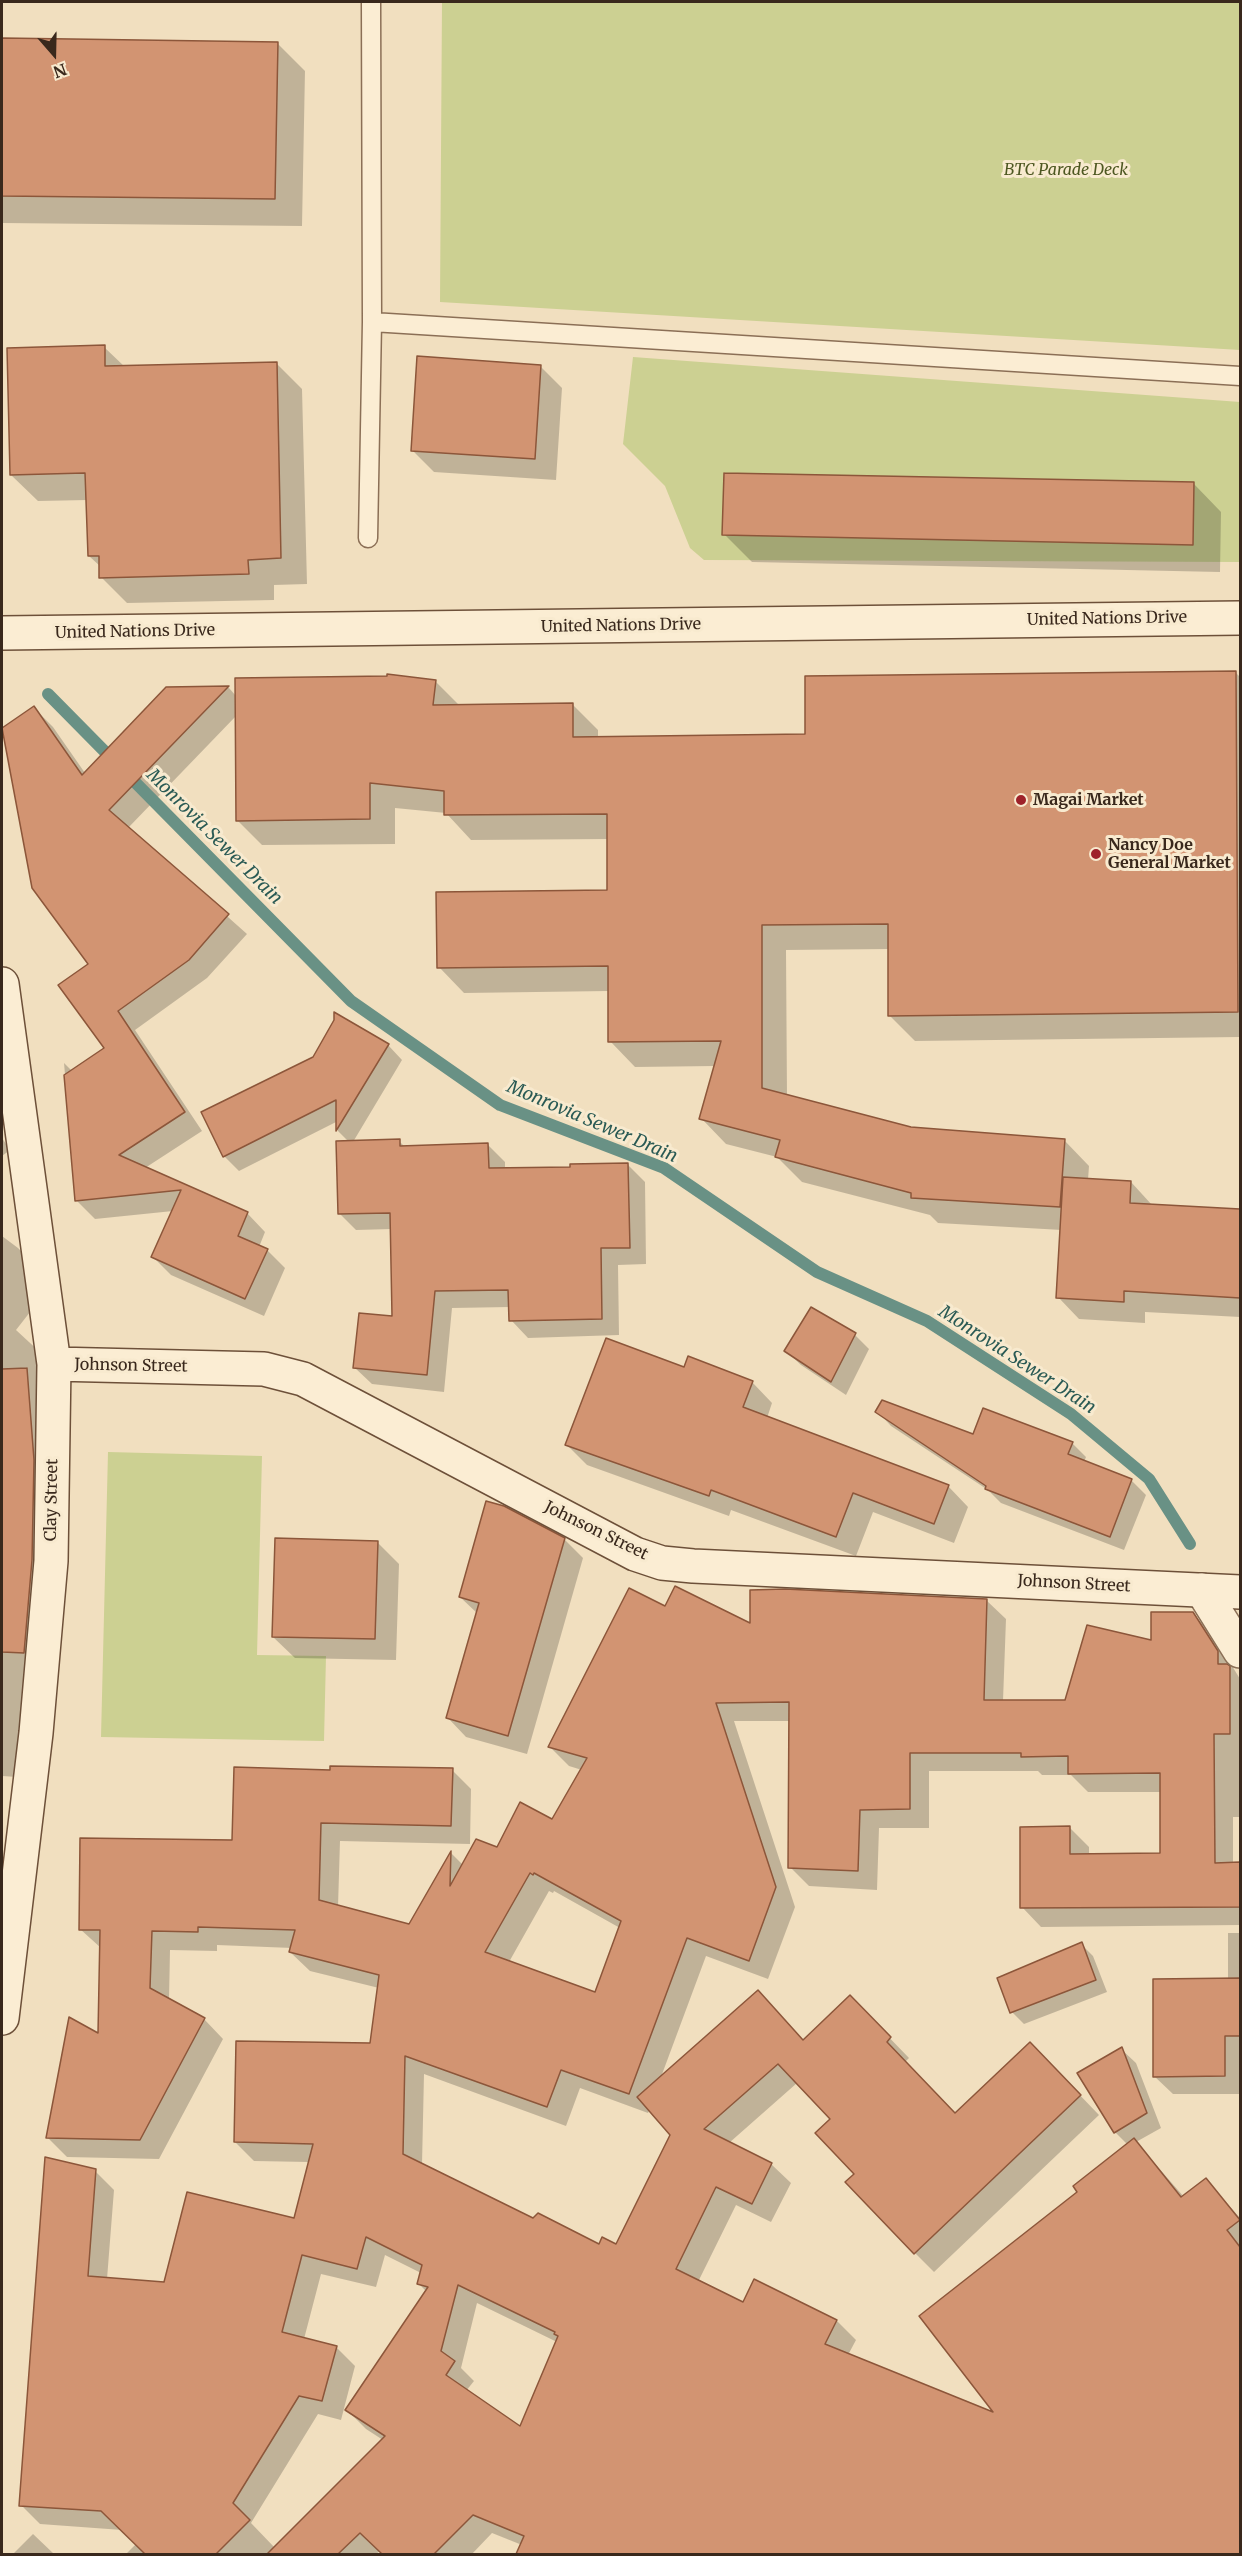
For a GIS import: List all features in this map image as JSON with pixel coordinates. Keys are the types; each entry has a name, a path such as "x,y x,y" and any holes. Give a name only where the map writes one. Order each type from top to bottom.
{"street":[{"name":"United Nations Drive","path":"2,633 1240,618"},
{"name":"Clay Street","path":"2,984 54,1364 51,1561 36,1733 2,2018"},
{"name":"Johnson Street","path":"54,1364 264,1368 303,1379 635,1554 662,1563 1240,1592"},
{"path":"1202,1590 1240,1651"}],"lane":[{"path":"368,538 372,322 371,2"},
{"path":"372,322 1240,376"}],"green space":[{"name":"BTC Parade Deck","path":"442,2 1240,2 1240,350 440,302"},
{"path":"633,357 1240,402 1240,562 704,560 690,548 665,486 623,444"},
{"path":"108,1452 262,1456 257,1655 326,1656 324,1741 101,1737"}],"building":[{"path":"2,38 278,42 275,199 2,196"},
{"path":"105,345 105,366 277,362 281,558 248,560 249,574 99,578 99,556 88,556 85,473 10,475 7,348"},
{"path":"417,356 541,365 535,459 411,451"},
{"path":"724,473 1194,482 1193,545 722,535"},
{"path":"1236,671 1238,1012 888,1016 888,924 762,925 762,1088 911,1127 1065,1139 1060,1207 911,1198 911,1193 775,1157 780,1140 699,1119 721,1041 608,1042 608,966 437,968 436,892 607,890 607,814 444,815 444,791 370,783 370,819 236,821 235,678 387,676 387,674 436,680 433,705 573,703 573,737 805,734 805,676"},
{"path":"229,686 109,810 229,914 189,960 118,1011 185,1112 119,1155 248,1212 238,1236 268,1249 245,1299 151,1257 181,1190 75,1201 64,1075 104,1048 58,985 88,964 32,888 2,728 34,706 82,775 166,687"},
{"path":"334,1012 389,1044 336,1131 336,1100 223,1157 201,1112 313,1057 334,1020"},
{"path":"400,1139 400,1146 488,1143 489,1168 570,1167 570,1164 628,1163 630,1248 601,1248 602,1319 509,1321 508,1290 435,1291 427,1375 353,1368 359,1313 392,1316 390,1213 338,1214 336,1141"},
{"path":"1063,1177 1131,1181 1130,1203 1240,1209 1240,1298 1124,1291 1124,1302 1056,1298"},
{"path":"811,1307 856,1333 831,1382 784,1351"},
{"path":"606,1338 684,1367 688,1356 753,1381 743,1407 949,1485 934,1524 853,1493 836,1537 711,1490 709,1496 565,1445"},
{"path":"27,1368 34,1460 32,1560 24,1653 2,1652 2,1369"},
{"path":"882,1400 973,1434 983,1408 1073,1442 1068,1454 1132,1479 1110,1537 985,1489 986,1486 875,1412"},
{"path":"486,1501 504,1506 565,1538 508,1736 446,1718 479,1603 459,1597"},
{"path":"275,1538 378,1541 375,1639 272,1637"},
{"path":"675,1586 750,1623 750,1590 785,1589 987,1599 984,1700 1065,1700 1087,1625 1151,1640 1151,1612 1193,1612 1218,1651 1218,1664 1230,1666 1230,1734 1214,1734 1215,1863 1240,1862 1240,1907 1020,1908 1020,1827 1070,1826 1070,1854 1160,1853 1160,1773 1068,1774 1068,1756 1021,1757 1021,1753 910,1753 910,1809 860,1810 858,1871 788,1868 789,1702 716,1703 776,1887 749,1961 687,1938 629,2094 561,2070 547,2107 405,2056 403,2154 533,2218 538,2213 599,2244 602,2237 616,2244 670,2135 637,2097 758,1990 803,2040 850,1995 891,2037 887,2042 955,2113 1030,2042 1081,2095 914,2254 845,2182 854,2174 815,2133 830,2119 778,2064 704,2129 772,2163 752,2204 716,2187 676,2269 743,2302 754,2279 837,2320 825,2344 993,2412 919,2316 1077,2192 1073,2186 1134,2138 1181,2197 1206,2178 1240,2220 1227,2230 1240,2247 1240,2554 516,2554 524,2536 473,2515 434,2554 382,2554 360,2533 338,2554 267,2554 385,2436 345,2410 428,2287 417,2284 422,2265 366,2237 357,2269 302,2255 282,2332 337,2346 322,2401 299,2396 233,2503 250,2520 216,2554 145,2554 101,2511 19,2506 45,2157 96,2169 88,2276 164,2282 187,2192 294,2218 313,2144 234,2142 236,2041 370,2043 379,1975 289,1952 295,1930 198,1927 198,1932 152,1931 150,1988 205,2018 140,2140 46,2138 69,2017 98,2033 100,1930 79,1930 80,1838 232,1840 234,1767 330,1770 330,1766 453,1768 451,1826 321,1823 319,1900 409,1924 451,1851 450,1886 476,1839 497,1847 520,1802 552,1819 587,1758 548,1747 629,1588 665,1606","holes":["530,1873 533,1875 534,1873 621,1921 595,1992 485,1952","458,2285 555,2332 554,2334 558,2336 520,2426 446,2375 455,2361 441,2351"]},
{"path":"1082,1942 1096,1980 1010,2013 997,1978"},
{"path":"1240,1978 1240,2036 1225,2036 1225,2076 1153,2077 1153,1979"},
{"path":"1122,2047 1147,2113 1114,2133 1077,2073"}],"waterway":[{"name":"Monrovia Sewer Drain","path":"48,694 351,1001 500,1105 664,1168 817,1272 927,1321 1071,1414 1149,1479 1190,1544"}],"place":[{"name":"Magai Market","path":"1021,800"},
{"name":"Nancy Doe General Market","path":"1096,854"}]}
